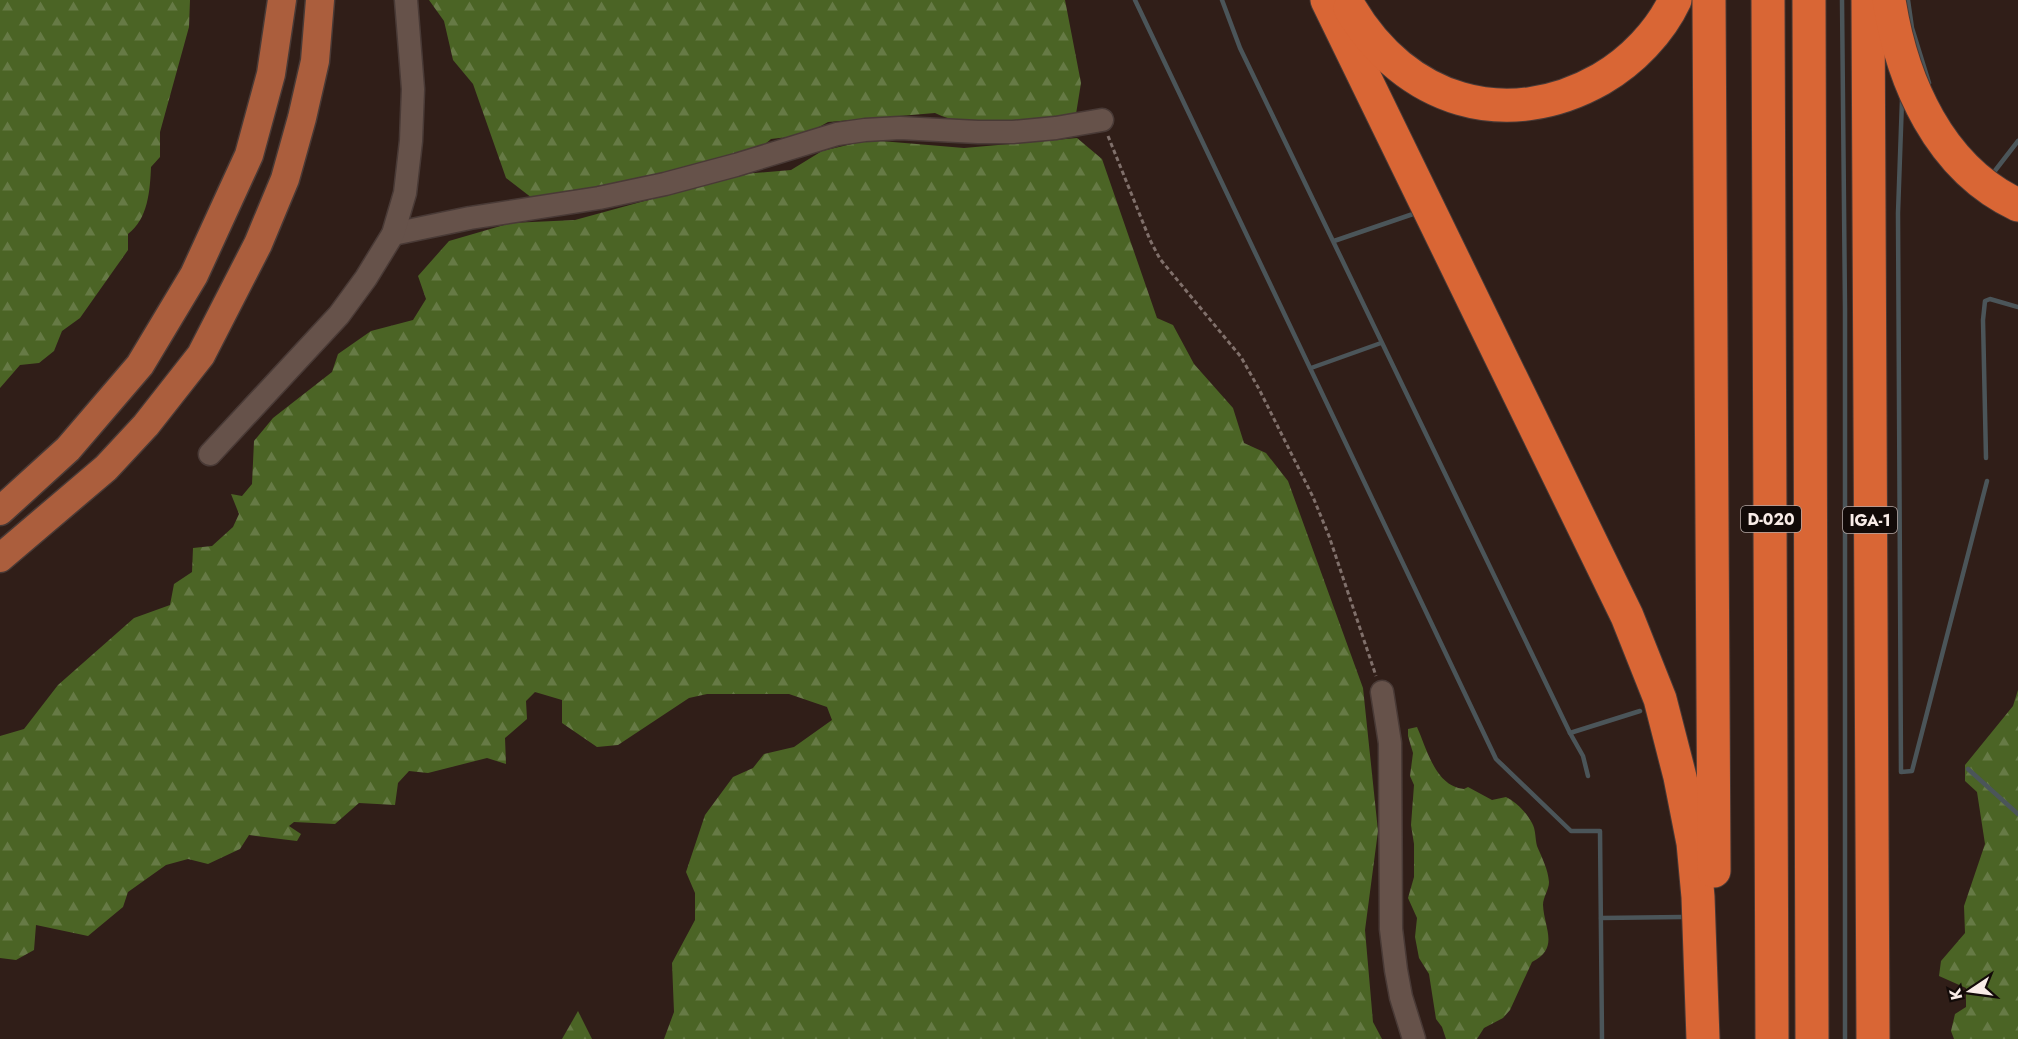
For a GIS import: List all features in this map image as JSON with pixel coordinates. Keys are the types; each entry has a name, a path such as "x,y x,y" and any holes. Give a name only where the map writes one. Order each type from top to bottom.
{"highway":[{"path":"1328,0 1627,616 1660,699 1680,777 1693,843 1698,897 1703,1039"},
{"path":"1347,0 1369,38 1391,61 1414,78 1446,94 1471,101 1509,106 1533,105 1553,100 1575,93 1610,74 1644,45 1658,29 1675,0"},
{"path":"1709,0 1714,891 1712,1039"},
{"name":"D-020","path":"1768,0 1772,1039"},
{"name":"D-020","path":"1809,0 1812,1039"},
{"name":"IGA-1","path":"1868,0 1873,1039"},
{"path":"1889,0 1906,71 1927,118 1940,140 1970,172 2018,205"}],"main road":[{"path":"0,511 68,449 140,365 194,275 249,156 271,74 282,0"},
{"path":"0,558 106,468 146,425 201,355 258,244 285,179 315,61 320,0"}],"street":[{"path":"210,454 339,315 366,278 393,234 405,193 411,141 413,89 406,0"},
{"path":"393,234 470,218 599,198 665,184 837,134 900,128 1013,132 1102,120"},
{"path":"1382,692 1390,743 1391,929 1401,997 1414,1039"}],"path":[{"path":"1102,120 1138,212 1160,259 1241,357 1313,496 1329,536 1382,692"}],"green space":[{"path":"0,0 190,0 189,27 160,132 160,157 151,167 147,204 140,221 128,234 128,250 80,318 62,331 54,351 39,363 20,365 0,388"},
{"path":"429,0 1065,0 1081,83 1076,114 1023,122 986,124 951,119 935,113 828,122 805,135 771,139 757,151 656,179 532,198 506,178 473,84 453,60 444,21"},
{"path":"1077,138 1102,159 1157,318 1173,325 1194,364 1233,408 1244,443 1266,453 1288,481 1363,688 1378,831 1365,930 1373,1022 1382,1039 664,1039 674,1012 672,963 695,920 695,893 686,872 705,815 733,777 753,768 764,754 794,747 832,720 827,707 789,694 707,694 689,698 618,745 597,747 562,723 562,700 535,692 526,701 527,719 505,738 506,764 487,758 428,773 409,771 398,783 395,805 359,803 335,824 294,822 289,826 301,834 297,841 249,835 240,849 208,864 188,859 166,865 128,892 123,907 88,936 36,925 34,950 16,960 0,958 0,736 24,729 58,685 134,618 170,605 174,584 192,572 193,548 212,546 233,527 239,514 231,494 242,496 252,484 254,441 273,418 332,372 338,354 371,331 413,320 426,299 418,276 449,241 511,223 575,220 743,174 791,170 822,151 869,140 964,148"},
{"path":"2018,690 2018,1039 1954,1039 1951,1031 1955,1014 1966,1007 1966,988 1939,976 1941,961 1965,933 1964,906 1985,844 1977,792 1965,781 1965,765 2013,706"},
{"path":"1417,727 1433,765 1446,781 1464,789 1468,787 1492,800 1506,797 1524,812 1533,826 1537,846 1548,877 1549,885 1543,905 1548,937 1546,950 1532,962 1510,1010 1503,1018 1484,1028 1477,1039 1446,1039 1436,1019 1429,974 1419,958 1415,937 1417,918 1408,898 1414,877 1414,844 1411,825 1414,785 1410,776 1413,753 1408,729"},
{"path":"578,1011 592,1039 562,1039"}],"waterway":[{"path":"1135,0 1496,759 1571,831 1600,831 1602,1039"},
{"path":"1222,0 1240,48 1570,733"},
{"path":"1842,0 1845,308 1845,1039"},
{"path":"1908,0 1912,28 1929,83"},
{"path":"1902,100 1898,213 1901,772 1912,771 1987,481"},
{"path":"1994,172 2018,141"},
{"path":"1334,241 1413,214"},
{"path":"1986,458 1983,320 1985,301 1990,299 2018,307"},
{"path":"1311,368 1381,343"},
{"path":"1588,776 1583,756 1570,733 1640,711"},
{"path":"1968,769 2018,814"},
{"path":"1601,918 1682,917"}]}
